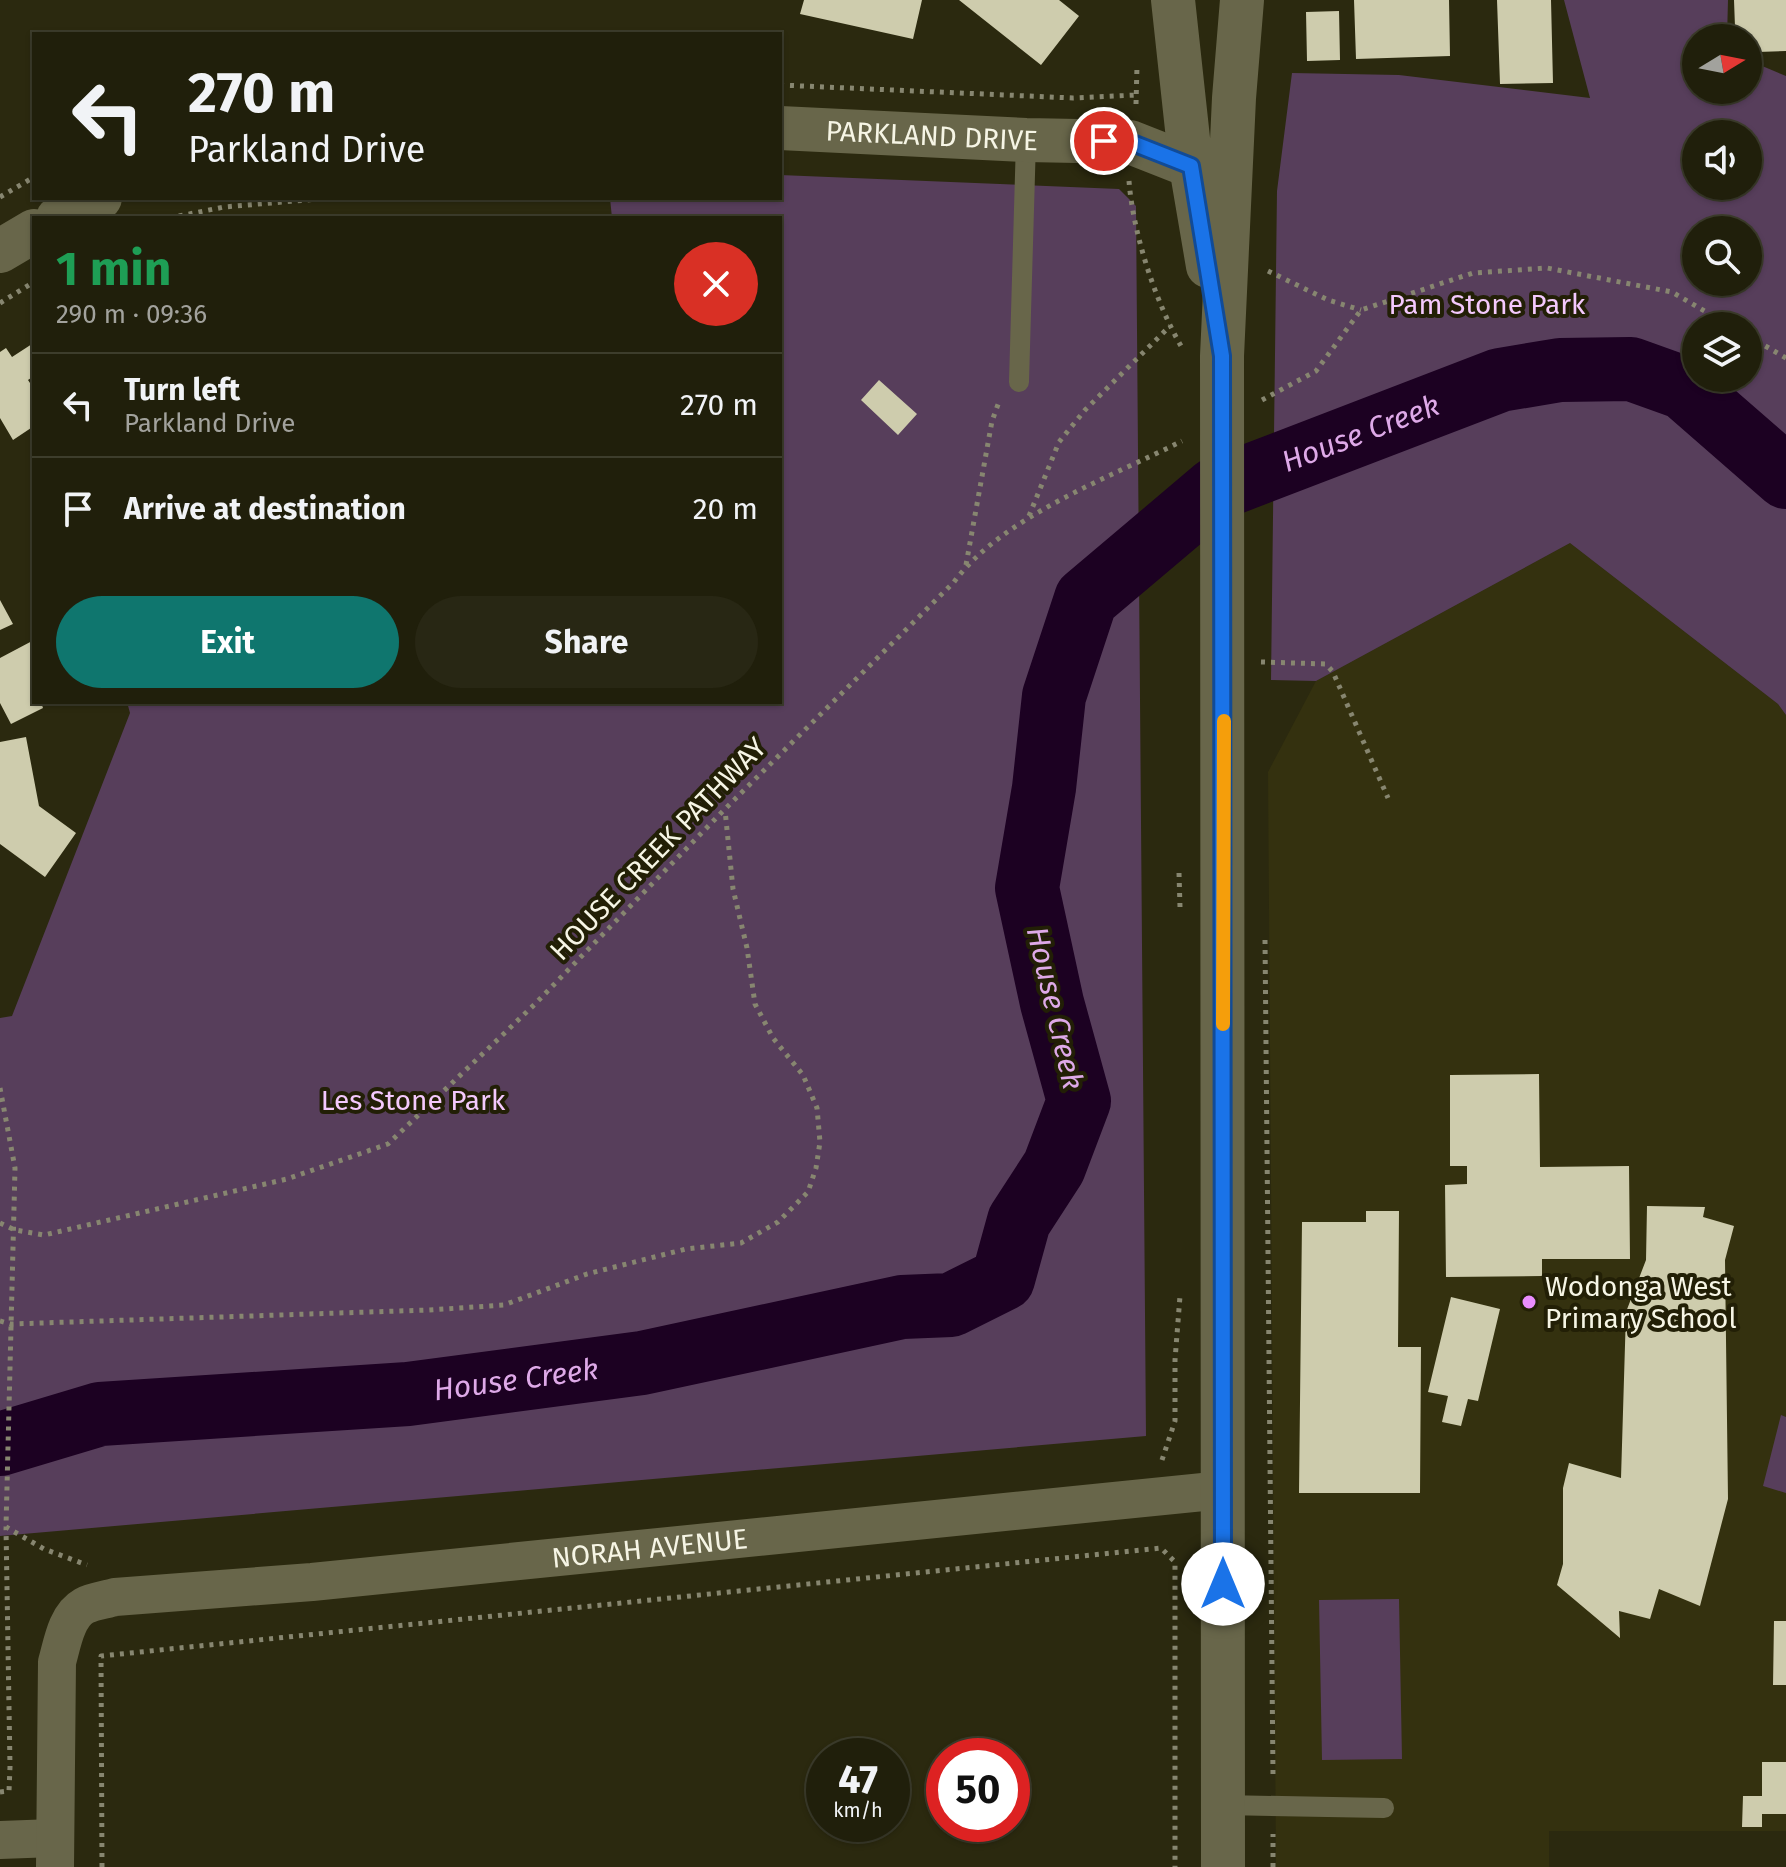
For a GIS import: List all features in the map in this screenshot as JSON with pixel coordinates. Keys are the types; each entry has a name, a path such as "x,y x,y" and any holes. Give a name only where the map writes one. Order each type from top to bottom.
{"main road":[{"path":"1173,0 1191,166 1224,612 1223,1867"},
{"path":"1205,356 1232,144 1242,0"},
{"name":"PARKLAND DRIVE","path":"1130,142 1186,112"},
{"name":"PARKLAND DRIVE","path":"782,128 1130,142 1191,166"},
{"path":"1191,166 1232,144"},
{"path":"62,216 96,200"},
{"path":"0,251 32,232"}],"street":[{"name":"NORAH AVENUE","path":"92,1606 1223,1490"},
{"path":"0,1840 55,1852 57,1662 65,1634 92,1606"}],"lane":[{"path":"1019,382 1026,140"},
{"path":"1223,1805 1384,1808"}],"path":[{"path":"1137,64 1137,95 1128,174 1131,216 1170,326 1205,356"},
{"path":"782,85 1073,98 1137,95"},
{"path":"0,197 32,178"},
{"path":"179,216 224,207 306,200"},
{"path":"1268,271 1328,300 1361,310 1473,273 1547,268 1672,292 1706,312"},
{"path":"0,303 32,283"},
{"path":"1252,405 1316,371 1361,310"},
{"path":"1028,517 1059,442 1085,410 1170,326"},
{"path":"1762,344 1786,358"},
{"path":"966,566 997,402 1019,382"},
{"name":"HOUSE CREEK PATHWAY","path":"0,1223 15,1230 44,1235 287,1179 388,1144 535,1004 725,809 954,582 966,566 1028,517 1187,438"},
{"path":"1261,649 1261,677"},
{"path":"1261,662 1326,664 1333,672 1388,798"},
{"path":"0,1321 11,1324 504,1305 587,1274 686,1249 741,1243 778,1222 808,1192 820,1142 817,1108 803,1075 773,1038 755,1004 747,948 733,889 725,809"},
{"path":"1180,863 1180,908"},
{"path":"1265,936 1273,1775"},
{"path":"0,1088 15,1168 6,1527 10,1767 9,1791 0,1792"},
{"path":"1175,1867 1175,1562 1161,1548 1156,1475 1175,1421 1175,1360 1181,1284"},
{"path":"6,1527 44,1549 94,1569 92,1606"},
{"path":"102,1867 101,1656 1161,1548"}],"shaded area":[{"name":"Wodonga West Primary School","path":"1570,543 1778,704 1786,715 1786,1831 1549,1831 1549,1867 1276,1867 1268,772 1316,681"}],"green space":[{"name":"Pam Stone Park","path":"1564,0 1728,0 1727,24 1682,24 1682,104 1762,104 1762,66 1786,76 1786,715 1778,704 1570,543 1316,681 1271,680 1277,191 1292,73 1399,75 1590,98"},
{"name":"Les Stone Park","path":"782,175 1119,189 1136,206 1146,1436 0,1536 0,1018 12,1016 130,713 128,704 782,704 782,216 612,216 610,200 782,200"},
{"path":"1781,1415 1786,1417 1786,1493 1763,1486"},
{"path":"1399,1599 1402,1759 1322,1760 1319,1600"}],"building":[{"path":"804,0 922,0 913,39 800,14"},
{"path":"959,0 1059,0 1079,16 1041,65"},
{"path":"1354,0 1449,0 1450,56 1356,59"},
{"path":"1497,0 1551,0 1553,83 1500,84"},
{"path":"1734,0 1786,0 1786,51 1762,52 1762,24 1735,24"},
{"path":"1339,11 1340,60 1307,61 1306,12"},
{"path":"32,344 32,377 28,380 32,386 32,427 13,440 0,418 0,352 6,348 12,357"},
{"path":"879,380 917,414 898,435 861,400"},
{"path":"0,600 13,624 0,630"},
{"path":"32,641 32,704 42,704 43,708 11,724 0,703 0,658"},
{"path":"26,737 39,806 76,833 45,877 0,844 0,742"},
{"path":"1539,1074 1540,1167 1629,1166 1630,1259 1542,1259 1542,1276 1446,1277 1445,1185 1467,1184 1467,1166 1450,1166 1450,1075"},
{"path":"1647,1206 1705,1207 1703,1217 1734,1226 1725,1260 1728,1499 1700,1606 1659,1589 1650,1619 1619,1611 1620,1638 1557,1585 1563,1564 1563,1488 1569,1463 1621,1478 1626,1312 1646,1260"},
{"path":"1366,1211 1399,1211 1398,1347 1421,1347 1420,1493 1299,1493 1302,1222 1366,1222"},
{"path":"1451,1297 1500,1309 1478,1401 1468,1399 1461,1426 1442,1422 1448,1396 1428,1392"},
{"path":"1774,1621 1786,1621 1786,1685 1773,1685"},
{"path":"1762,1762 1786,1762 1786,1814 1762,1814 1762,1827 1742,1827 1743,1796 1762,1796"}],"waterway":[{"name":"House Creek","path":"0,1444 100,1414 408,1394 642,1363 902,1307 951,1305 1003,1279 1019,1221 1054,1167 1079,1101 1052,1003 1027,888 1044,788 1054,696 1086,599 1216,489 1500,380 1560,370 1631,369 1684,388 1786,477"}],"slow traffic":[{"path":"1223,1024 1224,721"}],"place":[{"name":"Wodonga West Primary School","path":"1529,1302"}],"route":[{"path":"1104,141 1130,142 1191,166 1222,356 1223,1584"}]}
